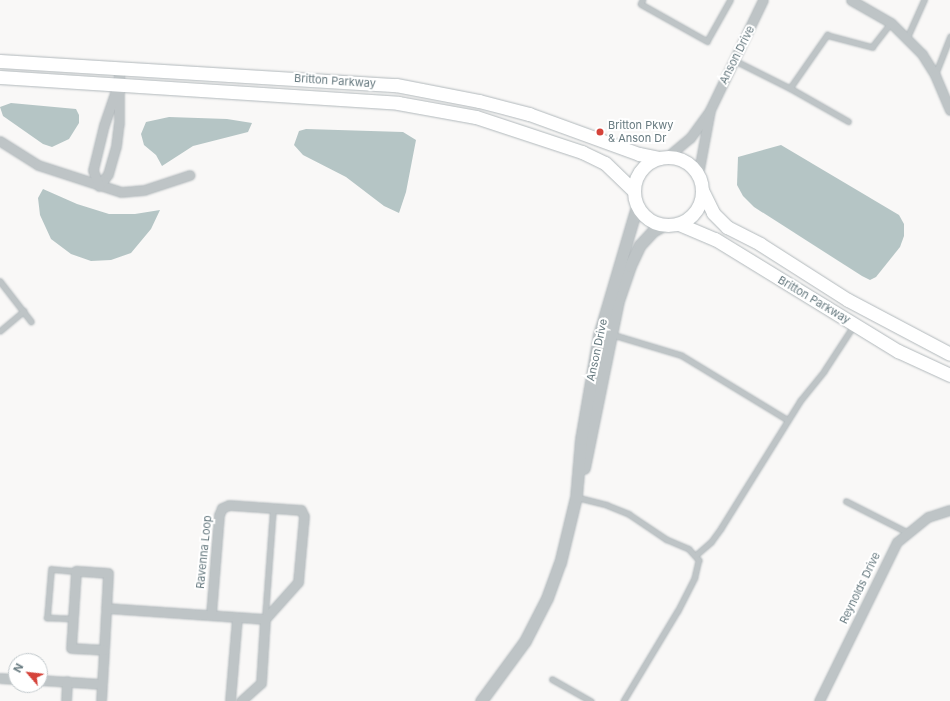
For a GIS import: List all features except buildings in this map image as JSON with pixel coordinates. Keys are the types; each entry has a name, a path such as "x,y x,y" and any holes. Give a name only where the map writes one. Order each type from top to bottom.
{"main road":[{"name":"Britton Parkway","path":"0,61 396,85 479,101 529,114 639,154 664,158"},
{"name":"Britton Parkway","path":"0,77 398,103 476,117 582,152 606,163 634,191"},
{"path":"664,158 680,159 689,164 698,175 702,190 696,211 679,224 664,225 648,219 637,206 634,191 641,170 664,158"},
{"name":"Britton Parkway","path":"702,190 713,213 727,227 760,244 848,300 950,354"},
{"name":"Britton Parkway","path":"679,224 715,239 898,350 950,375"}],"street":[{"name":"Anson Drive","path":"664,158 690,138 710,110 762,0"},
{"path":"851,0 891,23 922,54 935,75 950,110"},
{"path":"99,186 108,174 116,146 119,123 117,85 119,69"},
{"path":"99,186 93,170 104,125 117,85"},
{"name":"Anson Drive","path":"698,175 710,110"},
{"path":"0,141 38,165 121,192 144,190 190,174"},
{"name":"Anson Drive","path":"576,497 581,439 599,336 637,206"},
{"name":"Anson Drive","path":"482,701 512,661 539,614 560,563 591,441 610,334 633,259 640,245 654,231 664,225"},
{"name":"Ravenna Loop","path":"210,615 219,515 222,508 229,505 294,508 301,510 304,516 298,582 265,619"},
{"name":"Reynolds Drive","path":"819,701 890,553 907,532 928,517 950,510"},
{"path":"101,701 104,650 108,573 76,571 71,648 104,650"},
{"path":"106,608 265,619 261,683 241,701"},
{"path":"230,701 236,617"},
{"path":"48,680 102,684"},
{"path":"66,701 67,681"}],"lane":[{"path":"643,0 641,4 707,41 730,0"},
{"path":"907,38 924,0"},
{"path":"790,88 827,35 872,47 891,23"},
{"path":"935,75 950,37"},
{"path":"734,60 790,88 848,121"},
{"path":"0,280 31,321"},
{"path":"0,331 24,311"},
{"path":"696,555 711,542 721,528 788,420 854,324"},
{"path":"610,334 681,355 788,420"},
{"path":"576,497 618,508 696,555 699,568 696,578 624,701"},
{"path":"846,501 907,532"},
{"path":"265,619 273,507"},
{"path":"73,619 47,618 51,569 76,571"},
{"path":"552,679 591,701"}],"shaded area":[{"path":"11,103 76,109 79,115 79,123 69,139 52,147 43,144 3,116 0,107"},
{"path":"169,117 227,119 252,123 248,132 193,146 162,166 156,155 144,145 141,134 146,122"},
{"path":"306,129 403,132 416,140 406,192 399,213 384,206 346,177 303,155 294,145 299,131"},
{"path":"781,145 899,215 904,224 904,236 900,247 876,277 870,280 862,276 754,207 743,196 737,185 738,157"},
{"path":"43,189 77,204 109,214 135,214 160,210 151,229 131,253 111,260 91,261 71,254 51,239 40,215 38,198"}],"place":[{"name":"Britton Pkwy & Anson Dr","path":"600,132"}]}
